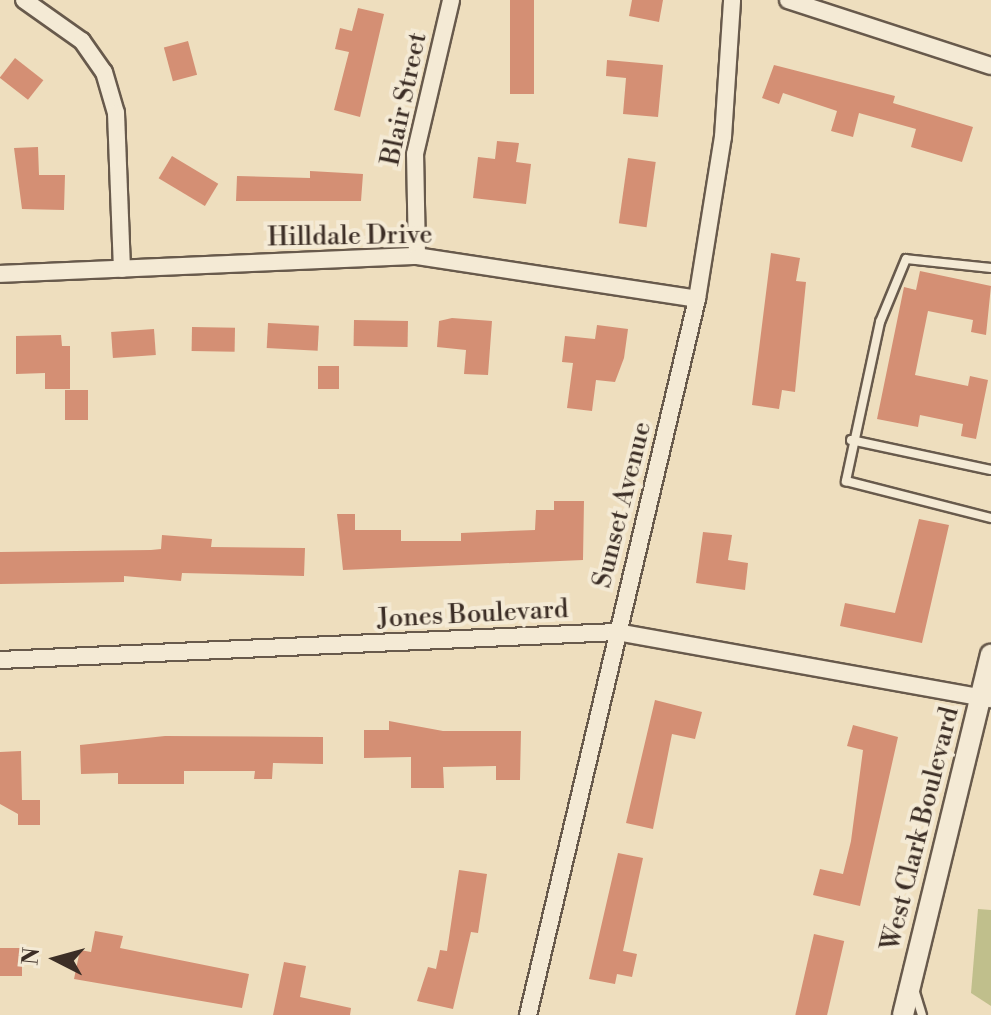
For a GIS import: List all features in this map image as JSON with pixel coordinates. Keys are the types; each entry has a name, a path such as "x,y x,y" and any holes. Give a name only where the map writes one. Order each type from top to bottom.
{"street":[{"path":"24,0 82,41 104,72 116,113 122,269"},
{"name":"Blair Street","path":"417,256 415,154 451,0"},
{"name":"Sunset Avenue","path":"528,1015 697,299 723,137 732,0"},
{"path":"788,0 991,66"},
{"name":"Hilldale Drive","path":"0,274 417,256 697,299"},
{"name":"Jones Boulevard","path":"0,660 617,632 986,698"},
{"name":"West Clark Boulevard","path":"903,1015 986,698 991,655"}],"lane":[{"path":"991,268 906,259 880,322 851,440 846,481 991,518"},
{"path":"851,440 991,470"},
{"path":"911,981 922,1015"}],"shaded area":[{"path":"978,909 991,910 991,1006 971,993"}],"building":[{"path":"510,0 534,0 534,94 510,94"},
{"path":"632,0 663,0 659,22 629,16"},
{"path":"358,8 384,14 360,117 334,110 349,52 335,49 340,28 352,31"},
{"path":"188,41 197,75 173,81 164,47"},
{"path":"15,58 43,80 28,100 0,78"},
{"path":"607,60 663,65 658,117 623,114 626,78 606,76"},
{"path":"774,65 895,96 893,103 973,127 962,162 911,147 916,129 859,113 853,137 831,131 837,111 783,93 779,104 762,98"},
{"path":"497,141 519,143 516,162 531,164 526,204 473,198 478,157 495,159"},
{"path":"38,147 39,175 65,175 64,210 22,209 14,148"},
{"path":"172,156 218,184 205,206 159,178"},
{"path":"628,158 656,162 647,227 619,223"},
{"path":"310,171 363,174 361,201 236,201 237,176 310,178"},
{"path":"771,253 800,258 796,281 806,282 795,392 782,390 779,409 752,405"},
{"path":"920,271 991,286 986,335 971,332 973,320 928,311 915,375 968,386 970,376 988,380 976,439 961,436 963,424 920,415 918,427 877,419 904,287 916,290"},
{"path":"452,318 492,321 488,375 464,374 466,350 437,347 439,321"},
{"path":"354,320 408,321 408,347 354,346"},
{"path":"268,323 319,326 318,351 267,348"},
{"path":"597,325 628,329 624,358 615,382 596,380 592,411 567,408 573,363 562,362 565,336 595,339"},
{"path":"192,327 235,328 235,352 192,351"},
{"path":"154,329 156,355 113,358 111,332"},
{"path":"61,335 62,346 70,346 70,389 45,389 45,373 16,374 16,336"},
{"path":"318,366 339,366 339,389 318,389"},
{"path":"65,390 88,390 88,420 65,420"},
{"path":"554,501 584,501 583,560 343,570 337,514 355,514 355,530 401,530 401,541 461,541 461,533 535,530 536,510 554,510"},
{"path":"919,519 949,525 922,643 840,626 845,603 895,613"},
{"path":"703,532 732,535 728,560 748,563 745,590 696,583"},
{"path":"162,535 212,539 211,547 305,548 304,576 182,573 181,581 124,576 124,582 0,584 0,552 161,549"},
{"path":"655,700 702,712 695,739 672,734 653,829 626,823"},
{"path":"389,721 443,731 521,731 520,780 496,780 496,766 443,767 444,788 411,788 411,757 364,758 364,730 389,730"},
{"path":"853,725 898,737 860,906 813,895 820,869 843,874 851,841 863,750 847,746"},
{"path":"165,736 323,737 323,764 273,763 272,779 254,779 255,771 184,771 184,784 118,784 118,773 81,774 80,745"},
{"path":"21,751 22,800 40,800 40,825 18,825 18,814 0,804 0,752"},
{"path":"618,853 643,858 623,951 637,954 632,977 617,974 615,984 589,979"},
{"path":"459,870 487,874 478,933 471,932 453,1009 417,1001 428,967 436,969 440,950 447,951"},
{"path":"95,931 123,936 120,948 249,974 242,1008 74,979 80,950 91,952"},
{"path":"814,934 844,941 827,1015 795,1015"},
{"path":"0,948 22,948 22,976 0,976"},
{"path":"284,962 306,966 300,997 351,1008 350,1015 273,1015"}]}
